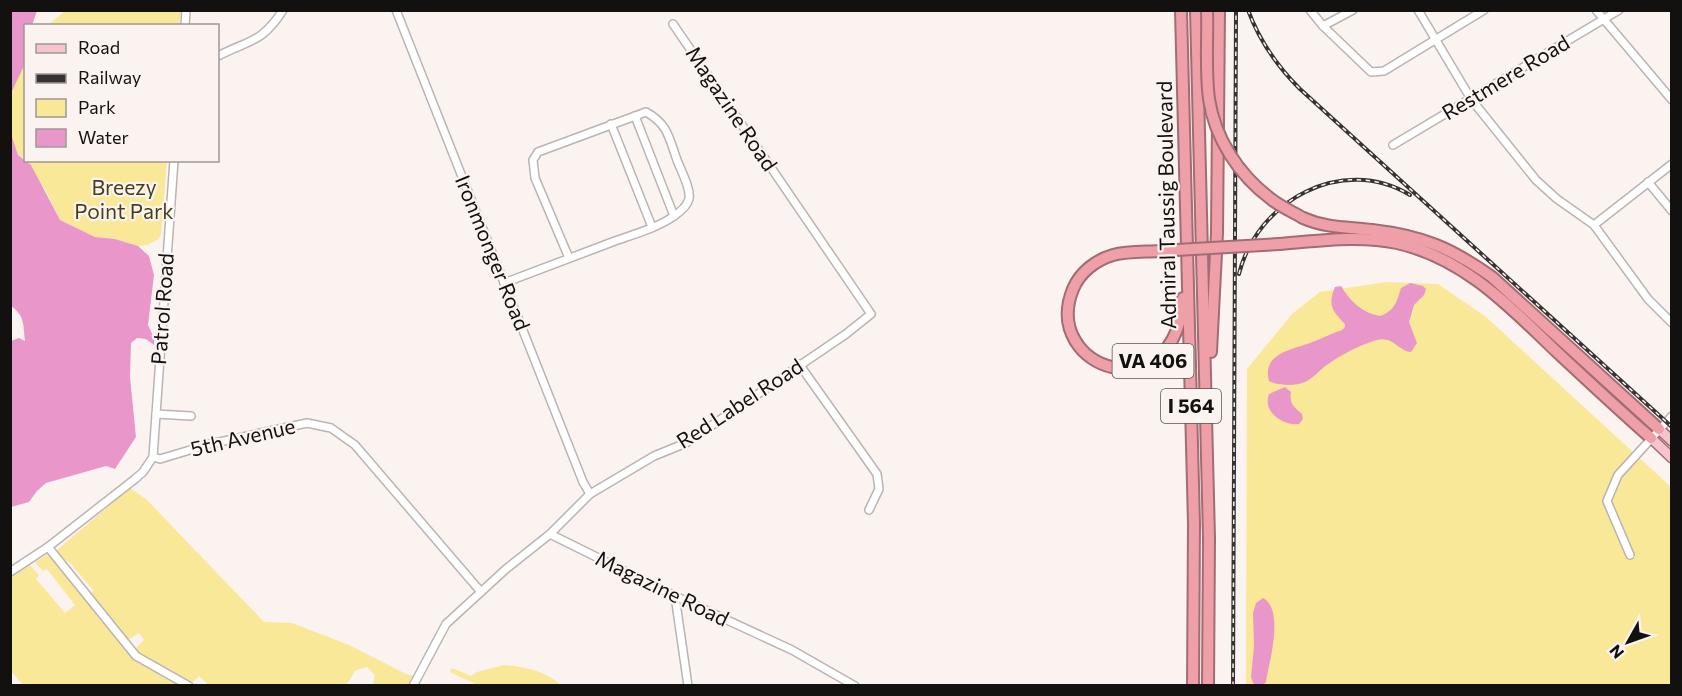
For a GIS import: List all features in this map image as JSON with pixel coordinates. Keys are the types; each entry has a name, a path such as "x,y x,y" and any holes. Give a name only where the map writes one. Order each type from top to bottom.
{"highway":[{"name":"Admiral Taussig Boulevard","path":"1181,10 1193,513 1193,686"},
{"path":"1196,10 1209,543 1210,686"},
{"path":"1207,10 1209,101 1221,138 1247,178 1272,200 1303,218 1326,226 1416,237 1446,248 1472,263 1492,278 1659,429"},
{"path":"1209,543 1212,495 1211,370 1217,233 1219,10"},
{"name":"VA 406","path":"1184,127 1179,168 1183,299 1179,326 1170,345 1147,364 1117,369 1098,363 1076,343 1069,324 1068,303 1074,285 1088,269 1104,259 1124,253 1159,250 1279,244 1347,240 1377,240 1416,248 1452,263 1485,285 1651,438"}],"main road":[{"path":"1659,429 1671,441"},
{"name":"VA 406","path":"1651,438 1671,458"}],"street":[{"path":"219,56 258,39 269,30 283,10"},
{"name":"Ironmonger Road","path":"396,10 583,482 590,494"},
{"path":"1310,10 1323,26 1371,72 1384,71 1484,10"},
{"path":"1323,26 1353,10"},
{"path":"1418,10 1471,99 1536,180 1557,199 1593,225 1648,299 1671,323"},
{"path":"1596,10 1671,100"},
{"name":"Restmere Road","path":"1393,145 1619,10"},
{"name":"Magazine Road","path":"673,24 871,314"},
{"path":"504,283 652,227 684,208 689,198 688,188 666,130 657,118 646,112 538,152 533,160 535,178 569,258"},
{"path":"635,116 674,216"},
{"path":"611,124 652,227"},
{"name":"Patrol Road","path":"153,457 174,162"},
{"path":"1593,225 1671,164"},
{"path":"1648,182 1671,211"},
{"name":"Red Label Road","path":"550,534 590,494 654,456 686,443 846,334 871,314"},
{"path":"800,364 877,474 879,489 869,510"},
{"path":"156,414 191,416"},
{"path":"1630,555 1607,501 1618,475 1671,416"},
{"name":"5th Avenue","path":"153,457 160,459 210,444 307,423 331,428 355,445 481,592"},
{"path":"10,572 48,546 135,479 153,457"},
{"path":"413,686 446,624 506,569 550,534"},
{"name":"Magazine Road","path":"550,534 675,596 792,650 855,686"},
{"path":"48,546 136,656 189,686"},
{"path":"675,596 688,686"}],"green space":[{"path":"65,10 181,11 179,24 49,24"},
{"name":"Breezy Point Park","path":"24,66 24,159 18,155 11,134 10,93"},
{"name":"Breezy Point Park","path":"27,162 167,162 161,235 147,245 138,246 115,239 95,237 60,220 47,193"},
{"path":"1387,282 1438,284 1486,317 1671,487 1671,685 1246,686 1247,369 1292,314 1320,292"},
{"path":"130,488 147,500 264,622 292,623 349,645 414,676 409,686 373,685 375,675 367,667 356,670 346,685 205,685 207,683 199,676 193,682 185,681 139,654 136,648 144,640 139,633 128,640 124,637 92,597 93,590 57,550"},
{"path":"47,555 54,559 131,656 182,685 23,685 11,671 10,577 30,565 39,575 36,579 65,613 75,605 47,569 43,571 35,562"},
{"path":"504,665 534,670 561,685 477,685 450,672 452,668 471,676 477,672"}],"water":[{"path":"11,10 37,11 32,24 24,24 24,66 11,93"},
{"path":"11,134 18,155 24,162 31,165 60,220 95,237 115,239 138,246 149,256 154,275 148,325 154,338 154,345 146,339 137,338 131,343 130,377 136,437 115,469 106,466 46,483 29,502 11,507 11,341 19,338 25,341 21,317 11,306"},
{"path":"1410,283 1426,289 1424,295 1414,305 1409,322 1417,343 1411,352 1387,340 1377,340 1343,355 1305,382 1287,385 1269,381 1269,365 1273,359 1285,351 1345,327 1331,304 1335,287 1341,286 1357,306 1380,316 1392,308 1401,288"},
{"path":"1285,387 1291,392 1293,405 1302,414 1303,419 1299,424 1281,420 1268,407 1269,394"},
{"path":"1263,598 1270,604 1273,613 1274,637 1266,682 1257,685 1253,683 1251,677 1254,646 1253,613 1256,603"}],"railway":[{"path":"1233,686 1236,10"},
{"path":"1248,10 1270,52 1300,89 1672,427"},
{"path":"1239,274 1249,248 1264,225 1283,206 1306,192 1331,183 1357,180 1384,184 1410,195"}]}
